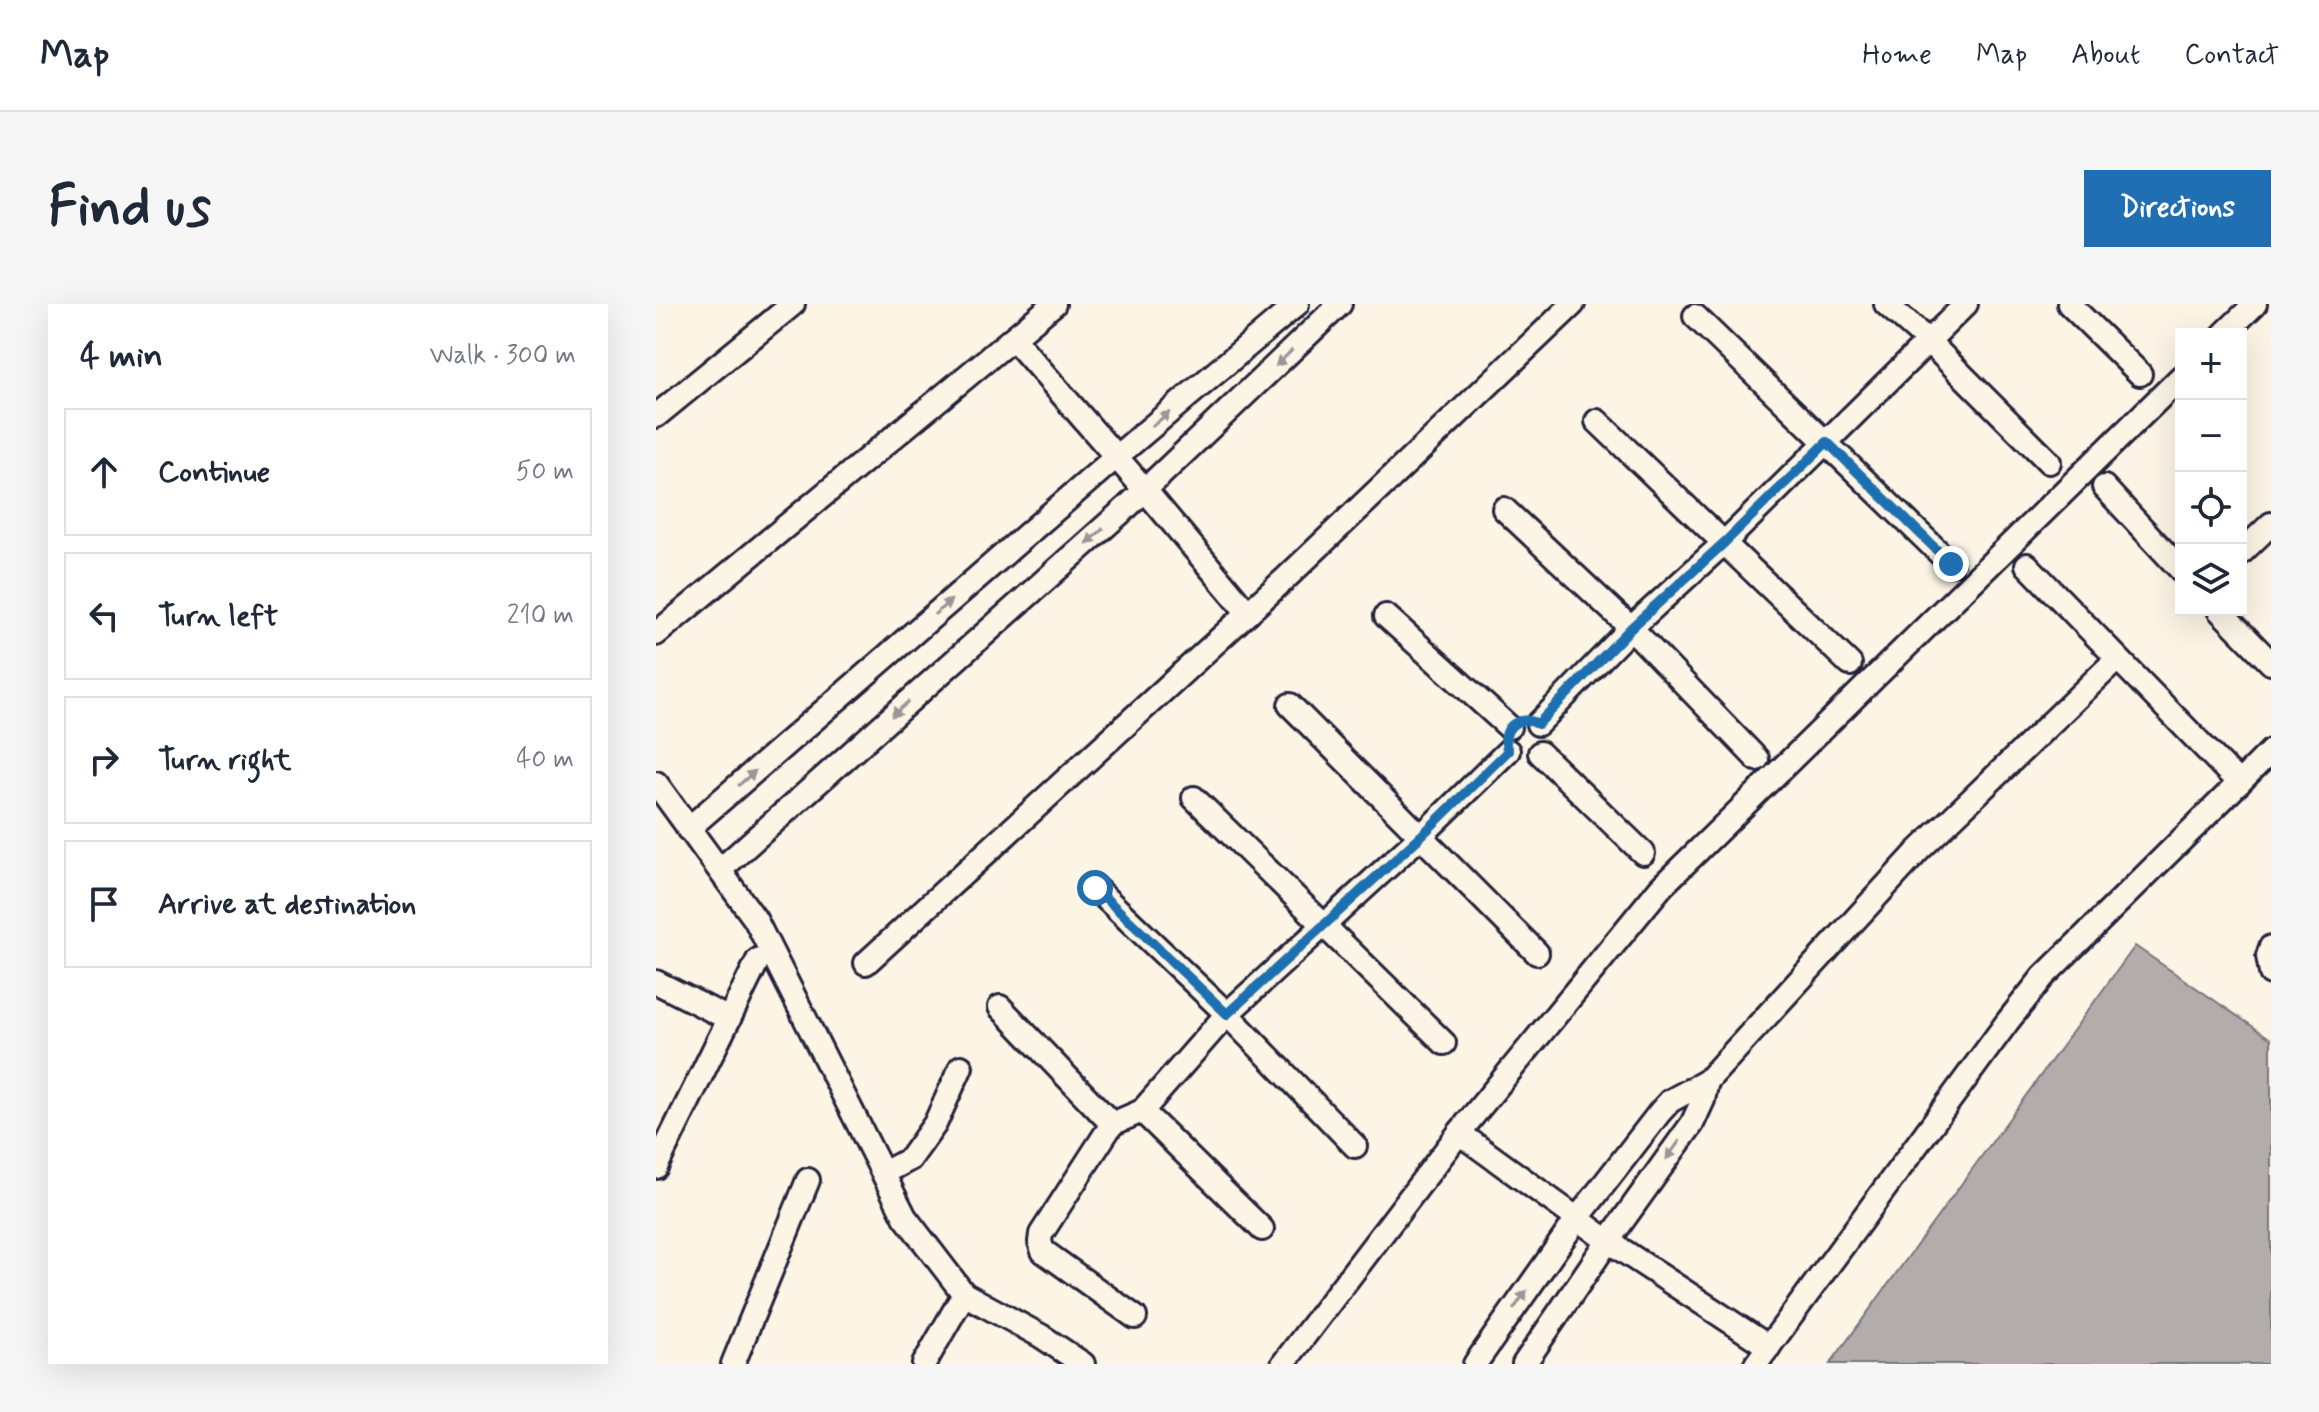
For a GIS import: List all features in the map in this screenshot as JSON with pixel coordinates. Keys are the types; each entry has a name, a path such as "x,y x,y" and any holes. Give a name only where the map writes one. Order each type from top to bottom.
{"street":[{"path":"656,416 793,304"},
{"path":"656,634 1054,304"},
{"path":"688,829 1297,304"},
{"path":"720,870 1145,490 1340,304"},
{"path":"866,963 1248,613 1573,304"},
{"path":"1886,304 1927,340 2049,462"},
{"path":"1538,724 1631,628 1725,542 1966,304"},
{"path":"2069,304 2140,374"},
{"path":"2230,328 2255,304"},
{"path":"1695,316 1951,564"},
{"path":"1013,338 1248,613"},
{"path":"1283,1364 1459,1133 1661,887 2175,383"},
{"path":"1597,421 1850,664"},
{"path":"2104,487 2175,564"},
{"path":"1504,509 1631,628 1757,759"},
{"path":"2247,547 2271,524"},
{"path":"2027,565 2239,783"},
{"path":"1386,616 1509,727"},
{"path":"2225,616 2271,663"},
{"path":"1475,1364 1577,1219 1670,1101 1707,1081 1919,850 2117,659"},
{"path":"1290,705 1537,953"},
{"path":"1523,720 1538,724 1545,738 1540,753 1533,759 1515,758 1505,743 1509,727 1523,720"},
{"path":"1135,1317 1043,1251 1040,1242 1041,1234 1112,1124 1142,1111 1227,1014 1421,836 1508,751"},
{"path":"1459,1133 1762,1355 2043,977 2271,751"},
{"path":"1540,753 1643,853"},
{"path":"656,783 755,919 905,1217 964,1294 1041,1336 1083,1364"},
{"path":"1194,798 1444,1043"},
{"path":"1095,888 1227,1014 1355,1146"},
{"path":"2271,947 2268,956 2271,973"},
{"path":"656,1167 758,960"},
{"path":"656,982 729,1019"},
{"path":"1000,1007 1112,1124"},
{"path":"884,1173 910,1159 935,1124 961,1067"},
{"path":"1524,1364 1692,1124 1703,1100 1707,1081"},
{"path":"1142,1111 1262,1229"},
{"path":"733,1364 808,1180"},
{"path":"924,1364 964,1294"}],"shaded area":[{"path":"2135,946 2271,1039 2271,1364 1830,1364"}],"route":[{"path":"1095,888 1227,1014 1421,836 1508,751 1505,735 1509,727 1523,720 1538,724 1631,628 1827,442 1951,564"}]}
